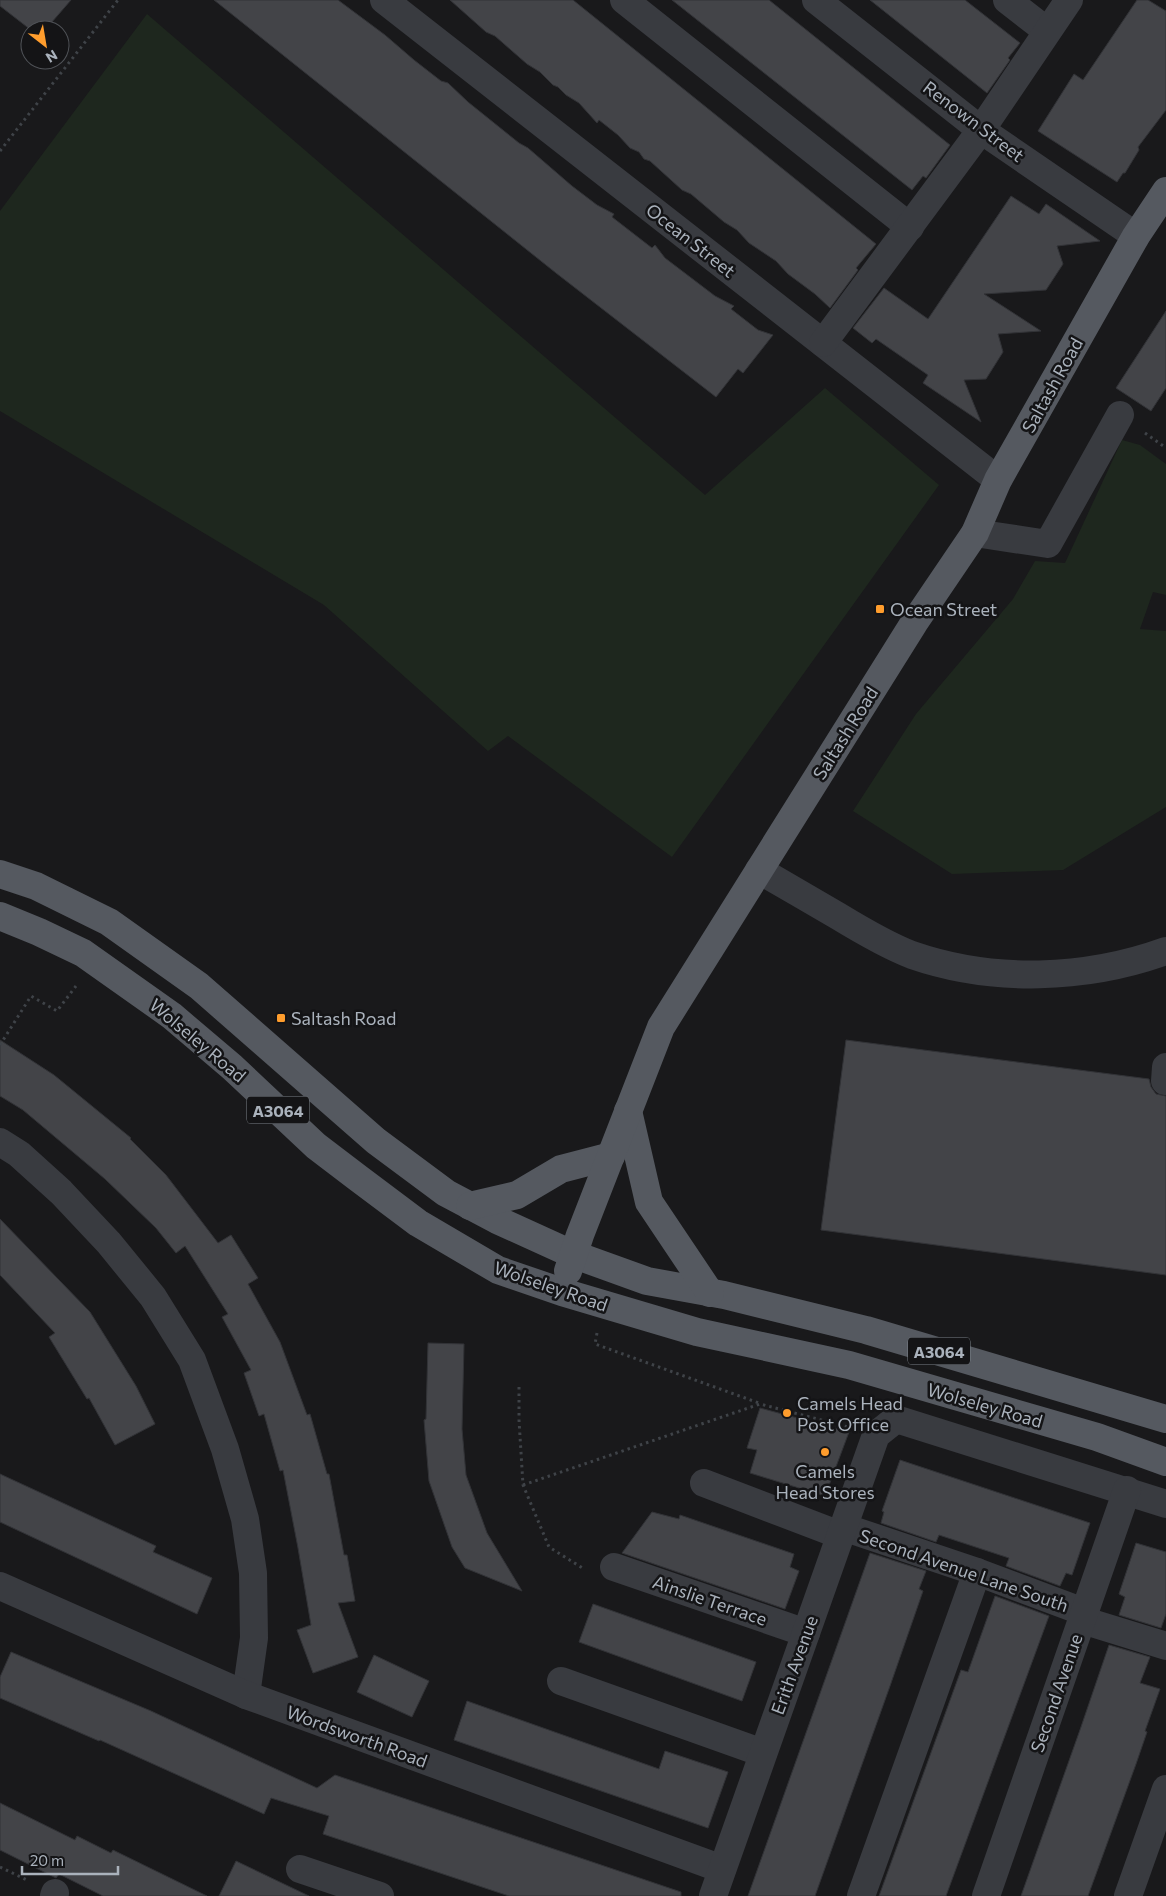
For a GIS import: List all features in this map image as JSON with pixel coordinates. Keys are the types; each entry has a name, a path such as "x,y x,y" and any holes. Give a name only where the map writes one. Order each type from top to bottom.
{"main road":[{"name":"Saltash Road","path":"562,1292 572,1254 662,1028 914,622 975,533 998,480 1136,236 1163,204"},
{"name":"Wolseley Road","path":"0,874 36,886 109,922 199,986 376,1141 446,1194 572,1254 647,1281 710,1293 866,1330 1166,1419"},
{"name":"Wolseley Road","path":"0,916 83,953 172,1016 232,1067 316,1146 418,1223 498,1270 562,1292 697,1332 848,1365 1097,1437 1166,1462"},
{"path":"628,1111 649,1202 710,1293"},
{"path":"470,1206 517,1195 561,1169 611,1156"}],"street":[{"name":"Ocean Street","path":"384,0 998,480"},
{"path":"624,0 910,227"},
{"name":"Renown Street","path":"816,0 981,130 1136,236"},
{"path":"1008,0 1047,31"},
{"path":"823,343 981,130 1069,0"},
{"path":"975,533 1048,544 1120,415"},
{"path":"759,870 866,933 912,954 952,965 984,971 1048,975 1091,971 1141,960 1166,951"},
{"path":"0,1142 19,1154 61,1192 109,1243 153,1297 192,1360 225,1449 245,1519 248,1537 253,1573 254,1638 246,1695"},
{"path":"876,1435 896,1418 1127,1490 1166,1504"},
{"name":"Erith Avenue","path":"713,1896 876,1435"},
{"name":"Second Avenue Lane South","path":"704,1483 842,1531 977,1572 1083,1616 1166,1646"},
{"name":"Second Avenue","path":"986,1896 1127,1490"},
{"name":"Ainslie Terrace","path":"614,1567 806,1633"},
{"path":"861,1896 977,1572"},
{"name":"Wordsworth Road","path":"0,1586 246,1695 722,1869"},
{"path":"560,1681 763,1753"},
{"path":"1128,1896 1166,1790"},
{"path":"300,1869 380,1896"}],"path":[{"path":"0,151 118,0"},
{"path":"0,1046 31,996 57,1010 95,962"},
{"path":"604,1304 594,1344 760,1404 876,1435"},
{"path":"519,1387 518,1420 523,1485 550,1547 578,1567 608,1579 614,1567"},
{"path":"523,1485 760,1404"}],"shaded area":[{"path":"147,14 705,495 825,388 939,485 672,857 508,736 488,751 324,605 0,411 0,211"},
{"path":"1122,440 1140,445 1166,464 1166,595 1153,592 1140,629 1166,631 1166,807 1063,870 952,874 853,811 916,714 1013,599 1035,561 1065,563"}],"building":[{"path":"0,0 71,0 54,20 20,21 0,6"},
{"path":"214,0 338,0 385,35 441,81 448,83 468,102 519,143 528,148 572,186 597,205 614,214 612,217 652,248 655,245 665,258 715,296 734,306 731,309 758,330 773,335 743,373 738,369 716,397 556,273"},
{"path":"450,0 573,0 876,244 856,268 858,270 830,308 788,274 776,261 749,243 737,230 724,222 691,194 682,190 650,161 644,159 639,152 630,148 618,135 599,120 597,123 579,103 553,85 540,72 527,64 495,36 486,32"},
{"path":"672,0 769,0 950,145 926,178 923,176 912,190"},
{"path":"870,0 965,0 1020,43 1008,58 1010,60 987,93"},
{"path":"1137,0 1148,0 1166,11 1166,110 1138,147 1139,150 1117,182 1038,131 1074,74 1083,80"},
{"path":"1011,196 1039,214 1046,204 1100,241 1057,246 1063,264 1046,290 984,294 1041,331 998,334 1003,352 986,379 964,380 981,422 923,383 928,375 876,339 872,343 853,328 884,288 928,319"},
{"path":"1166,311 1166,388 1151,411 1116,388"},
{"path":"0,1040 54,1075 131,1138 166,1175 218,1243 231,1235 258,1278 248,1284 280,1342 307,1415 310,1414 327,1474 329,1474 344,1555 347,1555 355,1601 338,1603 358,1657 313,1673 297,1630 311,1625 283,1470 280,1471 264,1414 259,1416 244,1373 251,1370 222,1317 228,1314 185,1246 176,1253 156,1228 105,1179 23,1110 0,1096"},
{"path":"846,1040 1149,1079 1151,1087 1156,1094 1166,1096 1166,1275 821,1230"},
{"path":"0,1219 90,1312 136,1386 155,1424 115,1445 89,1398 87,1399 49,1337 55,1333 0,1275"},
{"path":"428,1343 464,1344 462,1429 466,1475 487,1533 522,1591 465,1568 452,1547 429,1481 424,1420 426,1419"},
{"path":"760,1408 849,1432 825,1496 750,1473 757,1450 747,1448"},
{"path":"900,1460 1090,1523 1072,1575 1066,1573 1060,1586 1006,1566 1009,1558 939,1535 936,1542 881,1523 884,1512 882,1511"},
{"path":"0,1474 156,1546 153,1552 212,1578 197,1614 0,1522"},
{"path":"652,1512 679,1519 680,1515 794,1554 790,1567 799,1571 785,1609 622,1553"},
{"path":"1136,1543 1166,1552 1166,1614 1161,1628 1119,1615 1125,1597 1119,1594"},
{"path":"870,1553 926,1571 919,1589 923,1591 890,1686 815,1896 748,1896"},
{"path":"995,1596 1049,1616 946,1896 879,1896 961,1670 968,1672"},
{"path":"593,1604 756,1662 742,1701 579,1642"},
{"path":"1109,1645 1150,1657 1140,1683 1160,1689 1136,1764 1088,1896 1021,1896 1081,1727"},
{"path":"11,1652 151,1711 317,1788 335,1775 681,1892 681,1896 509,1896 323,1834 329,1816 271,1798 264,1814 100,1740 0,1698 0,1677"},
{"path":"374,1655 429,1681 412,1717 357,1692"},
{"path":"467,1701 659,1769 665,1751 728,1772 708,1828 454,1740"},
{"path":"0,1803 75,1840 77,1836 111,1853 113,1850 207,1896 103,1896 59,1874 56,1878 0,1850"},
{"path":"236,1861 309,1896 219,1896"}],"place":[{"name":"Ocean Street","path":"880,609"},
{"name":"Saltash Road","path":"281,1018"},
{"name":"Camels Head Post Office","path":"787,1413"},
{"name":"Camels Head Stores","path":"825,1452"}]}
